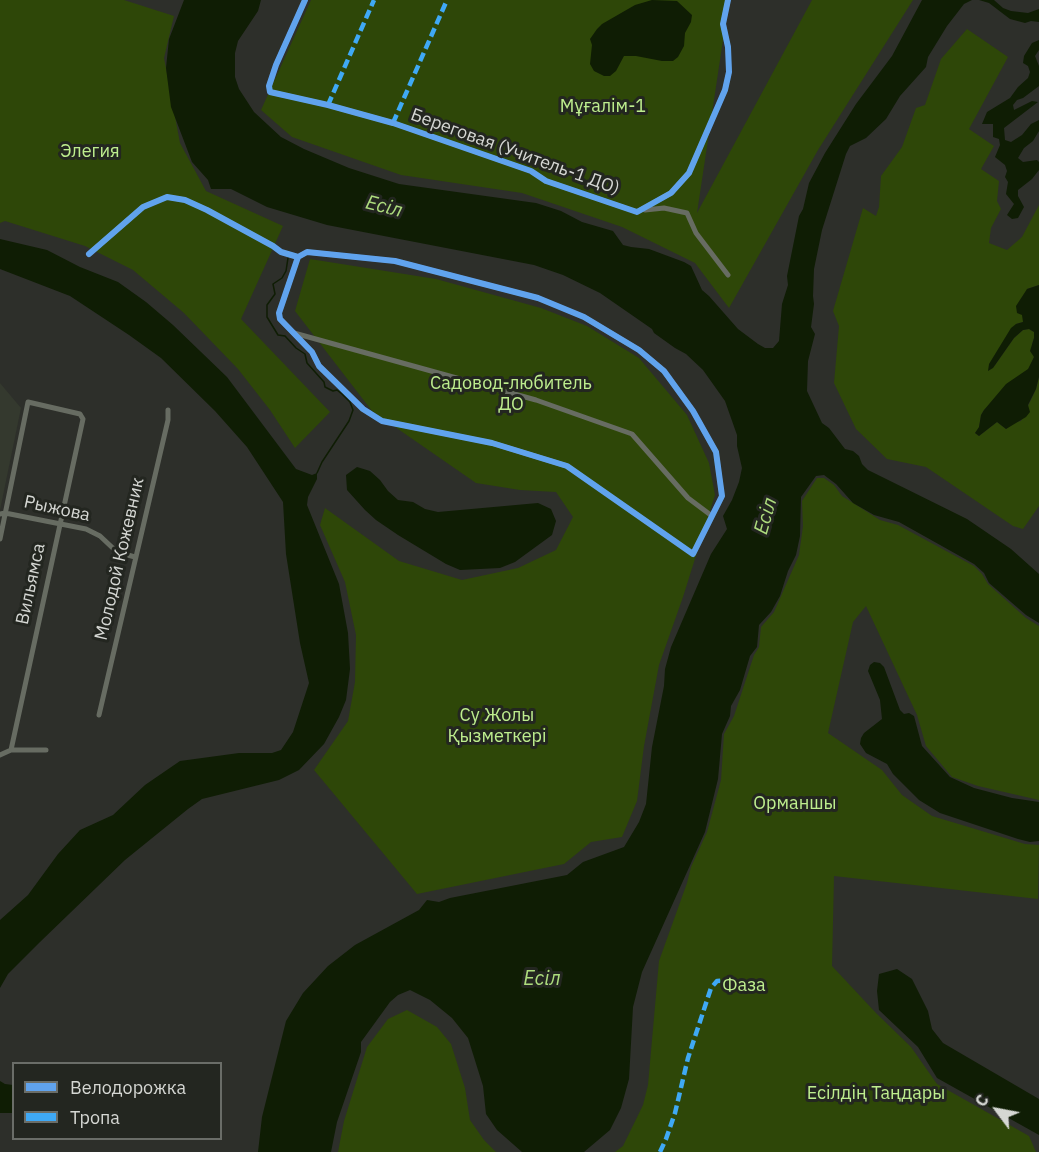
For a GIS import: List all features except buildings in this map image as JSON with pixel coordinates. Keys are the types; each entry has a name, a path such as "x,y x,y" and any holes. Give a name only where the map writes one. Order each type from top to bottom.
{"street":[{"name":"Береговая (Учитель-1 ДО)","path":"305,0 276,65 269,86 270,92 393,123 531,171 546,181 639,211"},
{"path":"639,211 671,193 689,173 725,90 729,72 728,47 723,24 728,0"},
{"path":"89,254 142,207 167,197 185,200 281,252 298,257"},
{"path":"639,211 664,208 687,213 696,233 728,275"},
{"path":"307,252 319,253 395,261 436,270 538,298 584,317 639,350 664,371 693,411 716,452 722,495 693,554 567,466 492,443 382,421 363,409 319,366 312,352 282,323 279,313 298,257 307,252"},
{"path":"293,333 536,400 632,434 688,498 712,516"},
{"name":"Вильямса","path":"3,514 28,402 80,414 83,419 11,750"},
{"name":"Молодой Кожевник","path":"99,715 168,420 168,410"},
{"path":"0,539 3,514"},
{"name":"Рыжова","path":"3,514 92,531 117,552 135,557"},
{"path":"0,755 11,750 46,750"}],"shaded area":[{"path":"0,383 21,408 0,510"}],"green space":[{"name":"Элегия","path":"0,0 124,0 174,16 164,58 180,143 206,191 283,226 241,319 330,412 295,448 270,410 238,369 184,313 133,270 85,246 5,221 0,223"},
{"name":"Мұғалім-1","path":"311,0 729,0 697,213 812,0 913,0 818,150 729,308 695,263 622,227 522,193 401,175 292,137 261,110"},
{"path":"967,29 1008,57 969,129 994,146 981,169 999,181 997,201 1001,209 991,228 989,243 1007,250 1022,237 1039,205 1039,285 1027,289 1023,322 1016,324 993,368 1014,338 1023,330 1029,329 1034,332 1032,344 1034,357 1029,369 984,410 979,428 975,433 979,436 997,422 1006,429 1015,422 1021,421 1039,377 1039,506 1023,529 1013,526 926,467 887,459 856,429 834,383 839,326 833,311 863,208 876,216 879,207 881,176 902,147 916,108 925,105 941,59"},
{"path":"310,259 436,279 541,308 587,326 639,358 687,415 709,463 715,495 659,665 644,746 637,801 622,837 591,842 564,864 417,894 314,770 348,721 355,682 356,635 345,582 320,525 325,508 399,561 462,580 518,568 556,550 573,517 556,492 520,490 476,483 372,411 295,311"},
{"path":"817,478 824,478 834,485 842,496 880,520 898,525 974,566 988,584 1026,618 1039,626 1039,800 978,786 952,777 926,746 917,715 866,606 853,622 828,733 882,770 902,795 932,816 1025,844 1039,845 1038,899 834,876 832,966 911,1047 937,1084 1029,1136 1036,1152 615,1152 623,1146 643,1105 648,1085 659,961 691,867 707,832 721,780 724,734 734,716 754,655 759,647 761,627 774,612 799,555 803,526 802,501"},
{"path":"407,1010 437,1027 451,1044 465,1088 470,1120 496,1152 338,1152 344,1121 367,1047 388,1019"}],"water":[{"name":"Есіл","path":"184,0 261,0 258,11 238,41 235,53 235,77 239,89 254,112 281,137 349,168 399,184 536,203 561,211 582,222 613,231 623,245 649,249 691,266 702,290 738,329 765,348 773,348 779,341 782,304 788,285 787,276 799,216 809,183 825,153 856,104 892,56 922,0 972,0 964,4 947,26 928,57 926,67 900,96 886,119 866,138 850,146 846,154 822,230 814,269 814,304 811,327 815,334 808,361 807,391 822,423 829,428 845,449 859,456 862,464 868,470 967,519 1011,549 1039,574 1039,623 1026,615 989,583 984,573 974,564 899,522 874,515 853,503 836,484 824,475 816,476 801,497 800,536 796,555 780,596 771,612 759,625 757,647 750,656 740,690 731,706 730,716 722,734 718,779 705,832 642,972 633,1007 629,1079 621,1108 610,1130 584,1152 522,1152 497,1130 486,1114 483,1086 468,1038 452,1018 430,1000 410,990 398,995 390,1002 361,1042 361,1052 337,1122 331,1152 258,1152 262,1117 286,1021 303,993 328,966 355,945 419,910 427,900 439,902 567,875 583,862 624,847 639,822 646,804 652,747 671,647 711,554 727,529 723,516 732,500 742,468 737,435 725,401 703,370 686,354 600,293 563,275 534,265 327,225 267,207 231,189 211,189 208,180 192,162 171,107 166,68 169,39"},
{"path":"652,0 677,1 692,15 685,33 684,46 678,57 673,61 662,61 624,56 616,71 610,76 594,71 590,64 592,45 590,39 597,29 635,5"},
{"path":"979,0 994,0 1003,8 1011,11 1028,13 1039,9 1039,22 1025,23 1010,19 989,3"},
{"path":"1039,40 1039,50 1035,56 1039,66 1039,86 1017,100 1013,105 1014,110 1032,101 1038,102 1004,128 1005,140 1011,142 1039,120 1039,131 1018,158 1023,162 1037,160 1039,170 1018,190 1018,196 1024,207 1018,218 1012,219 1007,215 1014,204 1006,194 1007,171 1005,165 995,157 1000,145 999,139 993,137 993,124 982,124 987,112 1010,98 1028,78 1030,72 1028,66 1023,63 1024,56 1032,43"},
{"path":"0,239 47,250 80,267 118,282 146,302 227,377 296,469 312,475 317,473 307,505 339,584 348,633 350,669 346,700 339,717 324,744 299,770 279,780 202,799 188,809 125,860 8,974 0,988 0,920 28,895 58,854 80,830 113,815 145,785 180,761 239,753 272,753 281,750 293,732 309,683 300,643 286,554 283,502 247,447 215,411 161,358 70,296 0,269"},
{"path":"1039,285 1039,377 1028,405 1030,412 1006,429 997,422 979,436 975,433 984,410 1006,384 1028,369 1034,357 1030,351 1034,332 1029,329 1023,330 1014,338 993,368 988,371 989,364 1011,328 1023,322 1022,315 1017,313 1016,306 1027,289"},
{"path":"357,467 370,471 398,500 413,502 425,509 438,512 538,503 551,509 556,521 552,535 515,562 500,568 460,570 398,535 365,510 347,490 346,475"},
{"path":"874,662 884,667 900,710 904,714 909,713 914,716 922,746 950,777 974,788 1039,802 1039,841 1030,842 1018,839 940,813 919,800 893,774 887,764 866,753 860,744 861,738 882,719 880,700 868,671"},
{"path":"897,969 912,979 928,1011 932,1029 943,1043 1039,1099 1039,1135 937,1078 918,1047 879,1010 877,991 879,974"},
{"path":"0,1081 12,1085 12,1113 0,1113"}],"waterway":[{"path":"288,258 286,271 282,278 273,284 275,294 267,305 267,317 278,335 285,336 305,354 307,363 324,382 325,387 342,394 350,402 353,410 349,421 317,473"}],"marked path":[{"path":"328,105 374,0"},
{"path":"393,123 447,0"},
{"path":"660,1152 675,1113 688,1058 711,988 717,981 733,980"}],"cycle path":[{"path":"305,0 276,65 269,86 270,92 393,123 531,171 546,181 637,212 671,193 689,173 725,90 729,72 728,47 723,24 728,0"},
{"path":"89,254 143,207 167,197 185,200 207,210 281,252 298,257 307,252 395,261 538,298 584,317 639,350 664,371 693,411 716,452 722,496 693,554 567,466 492,443 382,421 363,409 319,366 312,352 280,319 279,313 298,257"}],"park label":[{"name":"Садовод-любитель ДО","path":"511,394"},
{"name":"Су Жолы Қызметкері","path":"497,726"},
{"name":"Орманшы","path":"795,804"},
{"name":"Фаза","path":"744,986"},
{"name":"Есілдің Таңдары","path":"876,1094"}]}
